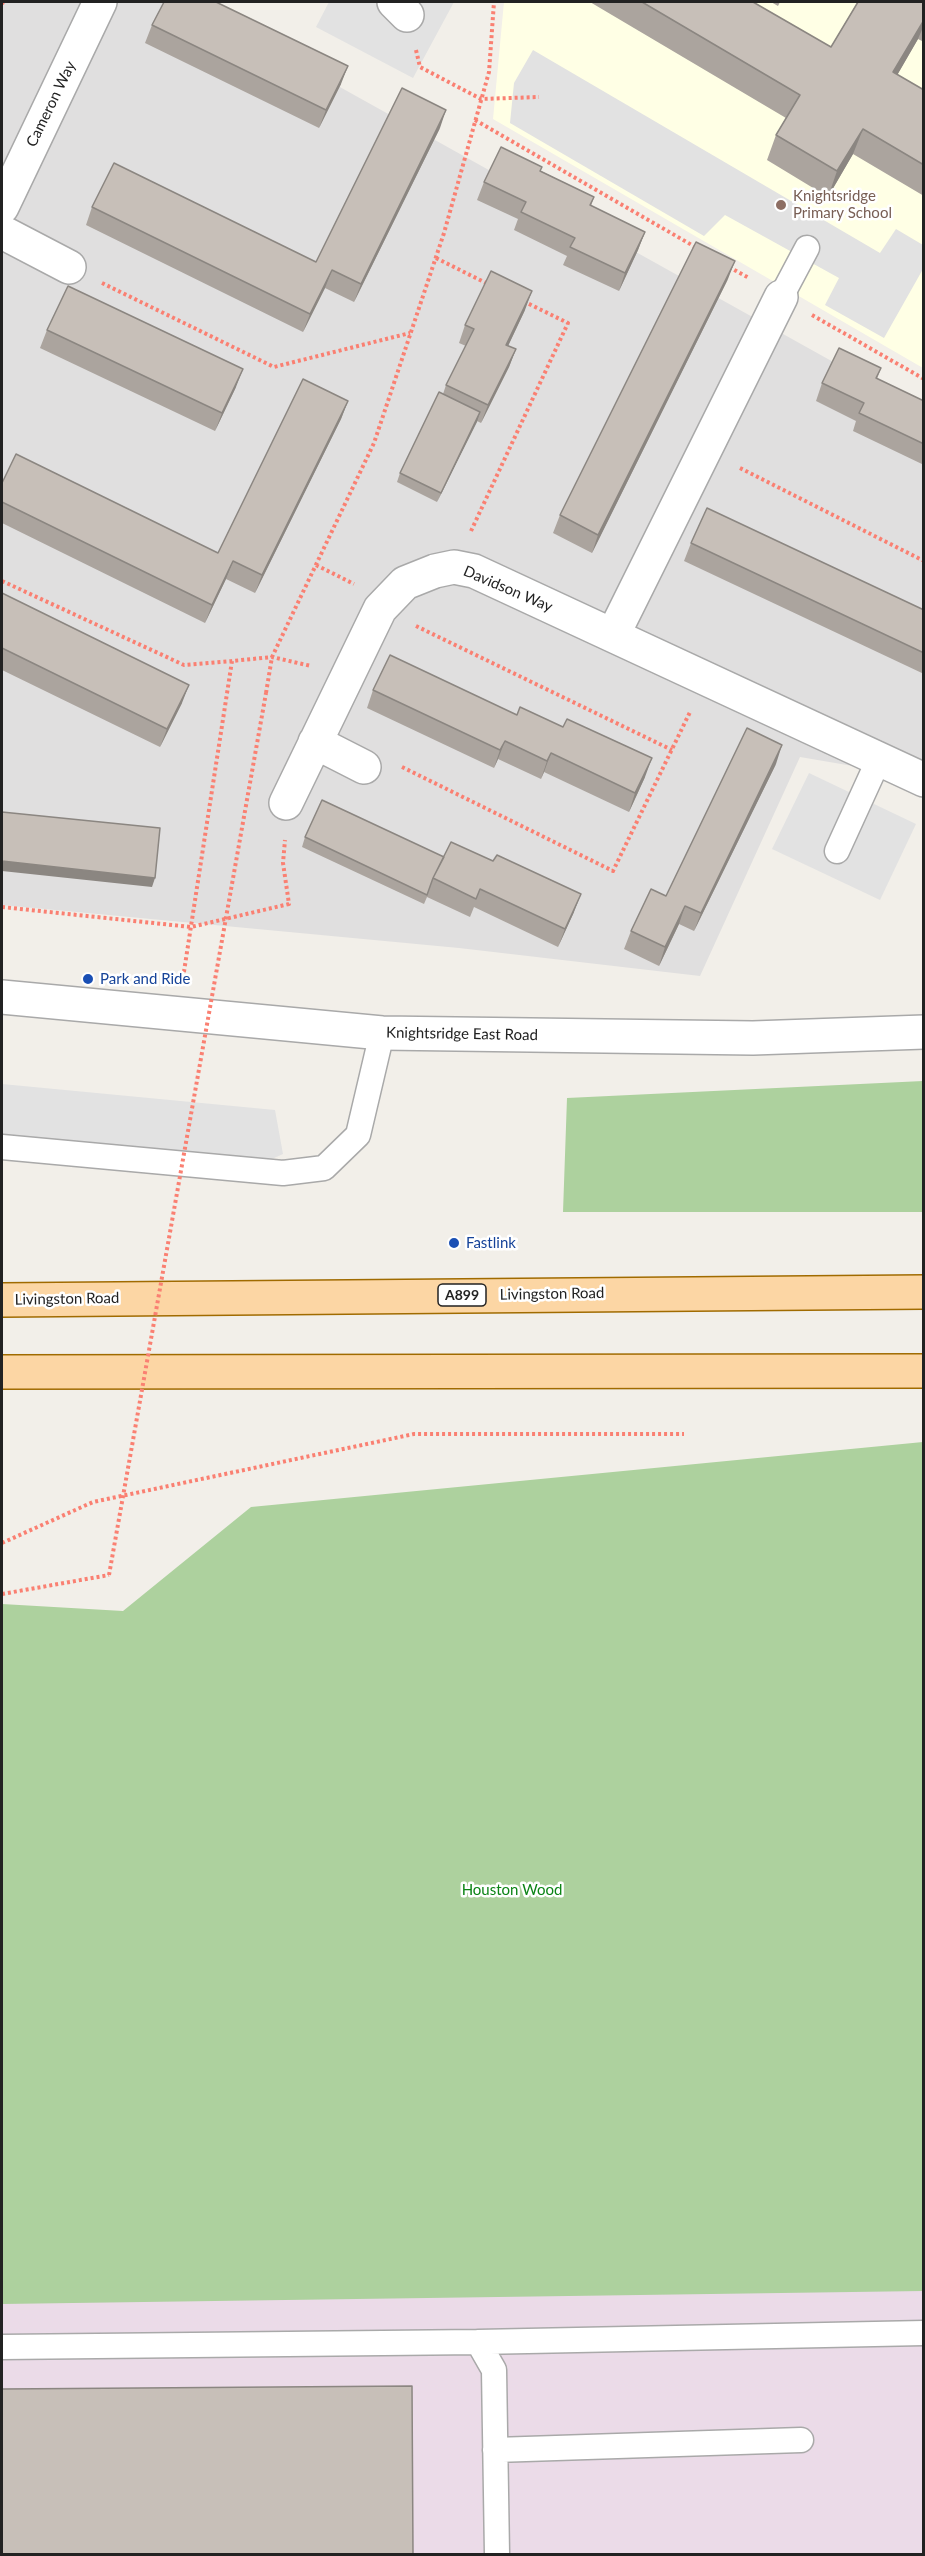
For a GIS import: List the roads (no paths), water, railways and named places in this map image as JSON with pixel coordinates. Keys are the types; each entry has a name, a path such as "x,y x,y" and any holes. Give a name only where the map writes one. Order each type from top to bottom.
{"main road":[{"name":"Livingston Road","path":"2,1300 924,1292"},
{"path":"2,1372 924,1371"}],"street":[{"name":"Cameron Way","path":"2,207 100,2"},
{"path":"2,232 69,267"},
{"path":"613,634 781,297"},
{"name":"Davidson Way","path":"286,803 380,609 405,583 435,571 454,567 474,571 924,780"},
{"path":"315,742 364,767"},
{"name":"Knightsridge East Road","path":"2,997 382,1033 753,1038 924,1032"}],"lane":[{"path":"781,297 807,248"},
{"path":"837,851 879,759"},
{"path":"2,1147 282,1173 324,1168 358,1135 382,1033"},
{"path":"2,2347 478,2342 924,2333"},
{"path":"478,2342 494,2370 497,2554"},
{"path":"495,2450 801,2440"}],"place":[{"name":"Knightsridge Primary School","path":"781,205"},
{"name":"Park and Ride","path":"88,979"},
{"name":"Fastlink","path":"454,1243"}],"park label":[{"name":"Houston Wood","path":"512,1890"}]}
